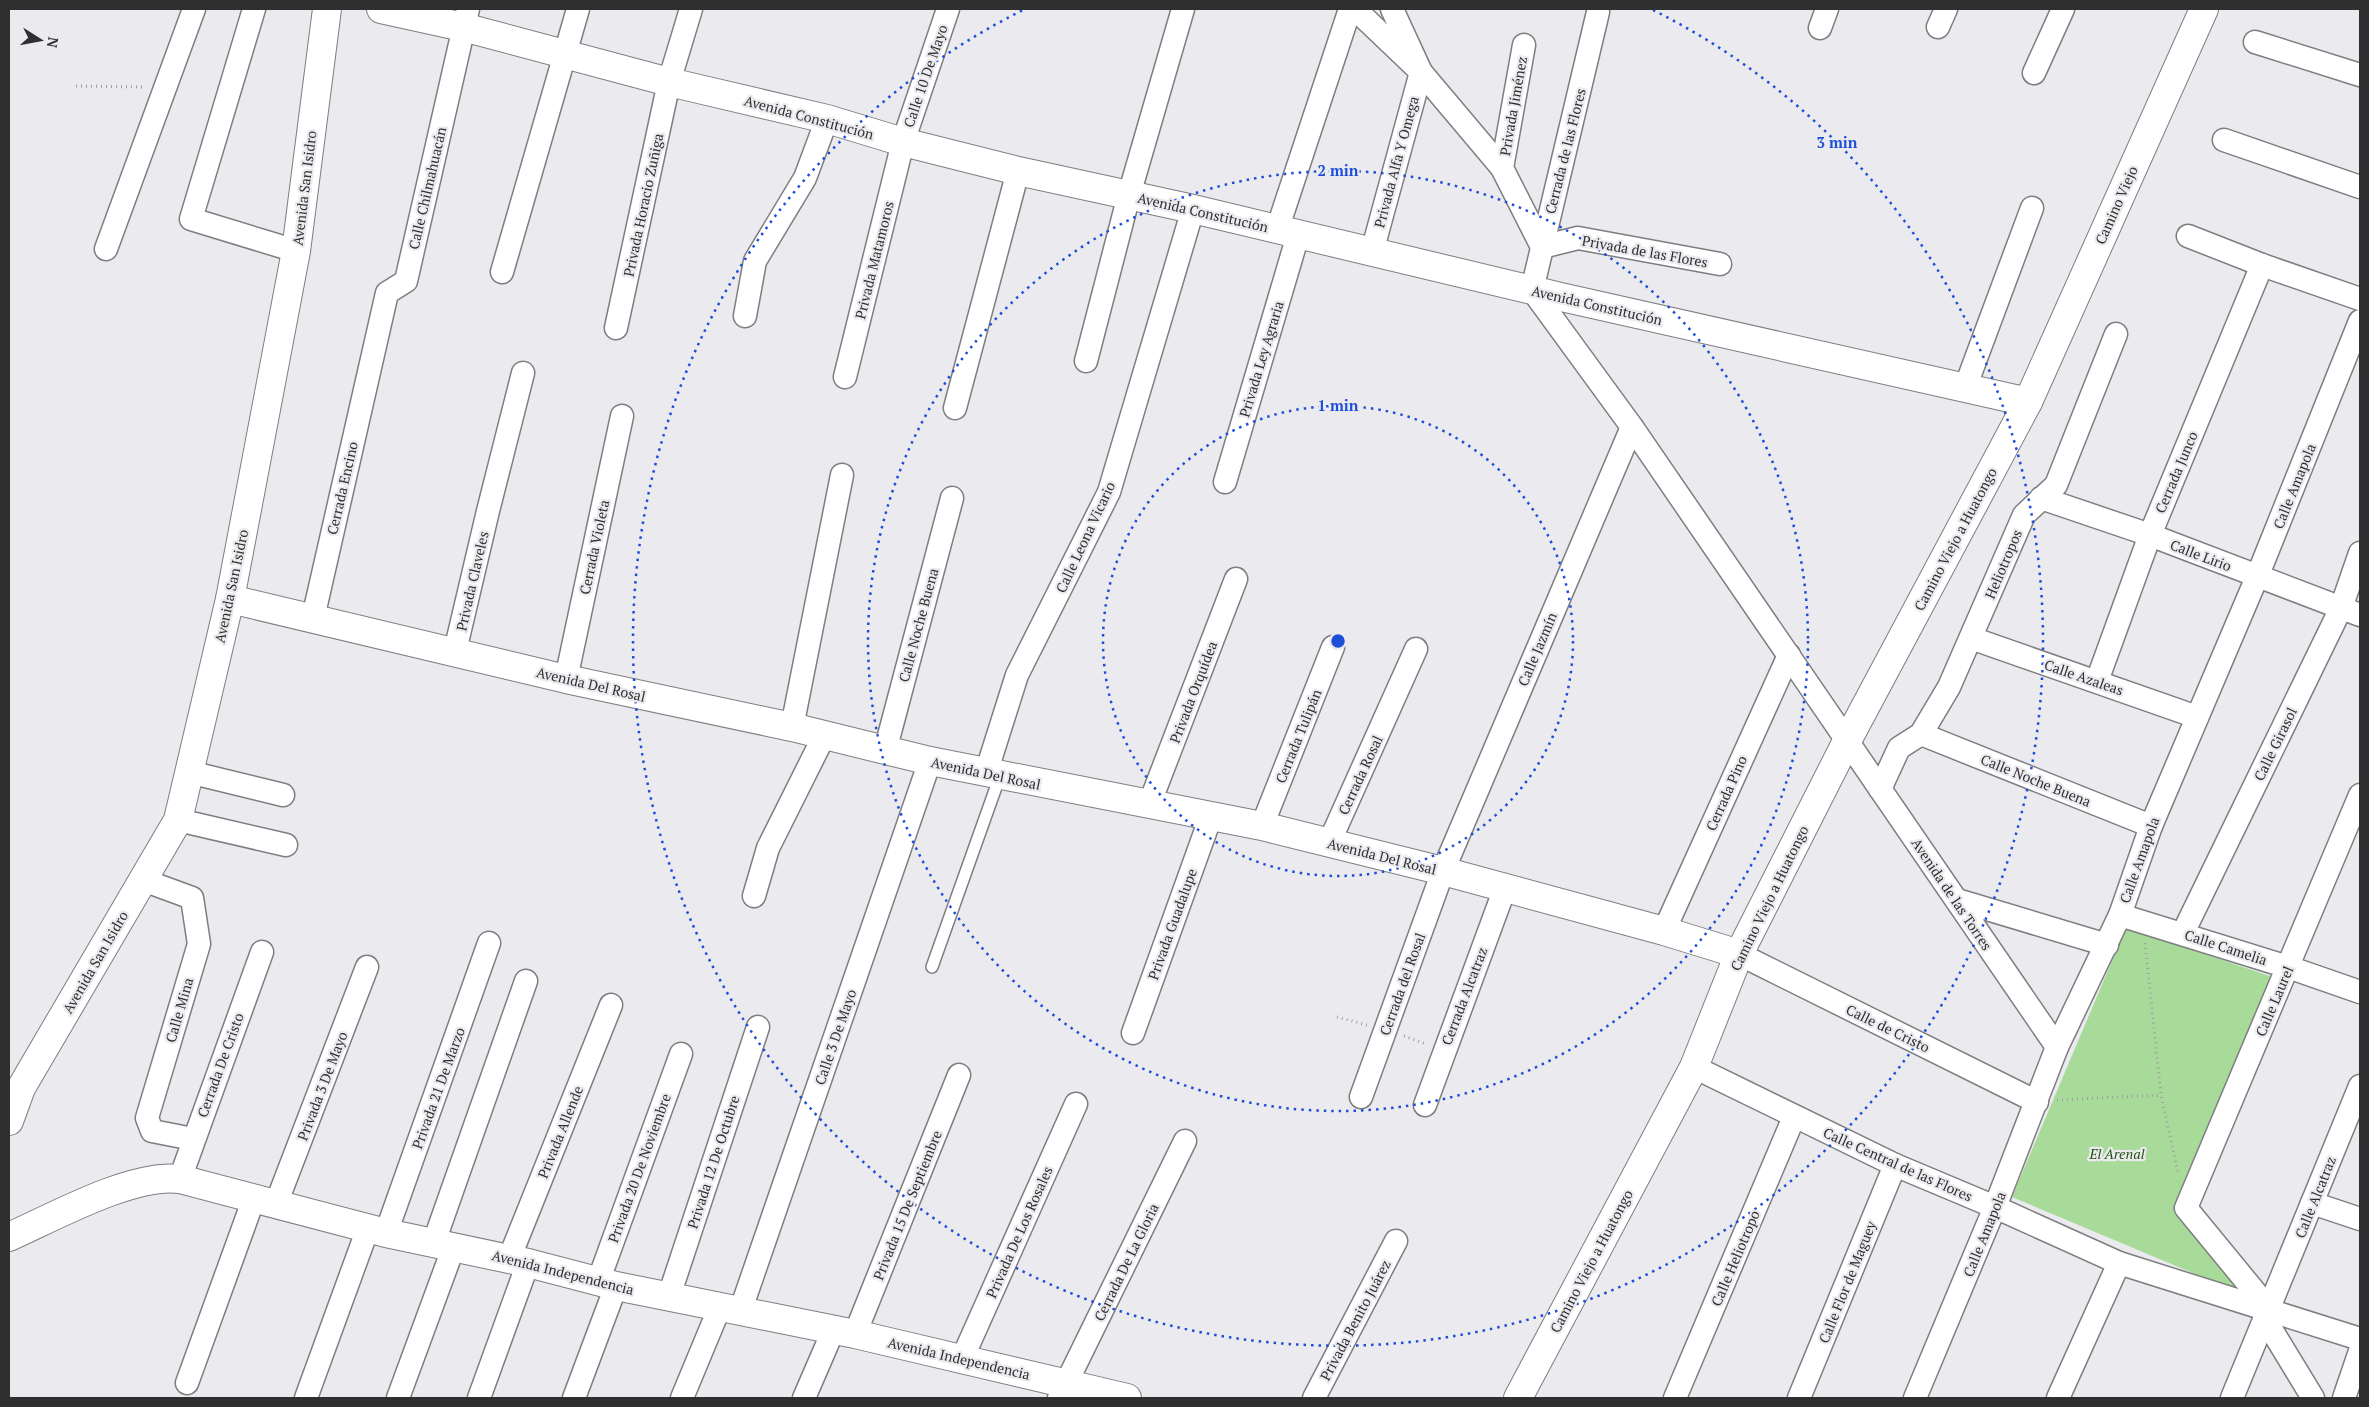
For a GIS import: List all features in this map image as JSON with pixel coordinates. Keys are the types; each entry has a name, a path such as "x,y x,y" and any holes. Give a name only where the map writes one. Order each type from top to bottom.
{"main road":[{"name":"Avenida San Isidro","path":"9,1121 21,1088 178,820 230,599 296,251 327,9"},
{"name":"Avenida Constitución","path":"381,9 466,18 564,55 827,119 903,142 1018,171 1194,209 1532,290 2028,402"},
{"name":"Camino Viejo","path":"2028,402 2204,9"},
{"name":"Camino Viejo a Huatongo","path":"1518,1398 1694,1067 1739,954 1847,741 2028,402"},
{"name":"Avenida Del Rosal","path":"230,599 456,651 566,679 792,727 885,751 993,775 1262,826 1442,871 1664,931 1739,954"},
{"name":"Avenida Independencia","path":"9,1237 98,1197 143,1180 165,1177 180,1179 377,1230 519,1261 607,1284 844,1332 962,1359 1063,1391 1126,1398"}],"street":[{"path":"106,249 194,9"},
{"path":"254,9 191,218 296,251"},
{"path":"502,272 578,9"},
{"name":"Privada Horacio Zuñiga","path":"616,328 669,82 692,9"},
{"name":"Calle 10 De Mayo","path":"903,142 948,9"},
{"path":"1086,361 1129,195 1182,9"},
{"name":"Privada Ley Agraria","path":"1225,482 1287,232 1350,9"},
{"path":"1355,9 1421,72 1502,168"},
{"path":"1392,9 1421,72"},
{"path":"2034,73 2063,9"},
{"name":"Cerrada de las Flores","path":"1532,290 1598,12"},
{"name":"Calle Chilmahuacán","path":"371,358 387,293 406,281 466,18"},
{"path":"2255,42 2360,76"},
{"name":"Privada Jiménez","path":"1524,45 1502,168 1542,247"},
{"name":"Privada Alfa Y Omega","path":"1372,252 1421,72"},
{"path":"745,316 755,261 805,178 827,119"},
{"path":"2224,140 2360,187"},
{"name":"Privada Matamoros","path":"845,377 903,142"},
{"path":"955,408 1018,171"},
{"path":"1965,388 2032,208"},
{"name":"Calle Leona Vicario","path":"993,775 1017,675 1109,492 1194,209"},
{"path":"2188,236 2262,265 2360,299"},
{"name":"Privada de las Flores","path":"1542,247 1578,238 1720,264"},
{"name":"Cerrada Junco","path":"2097,681 2150,535 2262,265"},
{"name":"Avenida de las Torres","path":"1532,290 1632,427 2057,1047"},
{"name":"Calle Amapola","path":"1915,1398 1995,1207 2057,1047 2120,915 2150,826 2257,577 2360,321"},
{"name":"Heliotropos","path":"1880,789 1899,748 1921,734 1949,687 2024,515 2056,485 2116,334"},
{"name":"Cerrada Encino","path":"313,618 371,358"},
{"name":"Privada Claveles","path":"456,651 488,511 523,373"},
{"name":"Cerrada Violeta","path":"566,679 622,416"},
{"name":"Calle Jazmín","path":"1442,871 1632,427"},
{"path":"792,727 842,475"},
{"name":"Calle Noche Buena","path":"885,751 952,498"},
{"name":"Calle Lirio","path":"2041,498 2150,535 2351,611"},
{"name":"Calle Girasol","path":"2183,933 2351,611 2360,553"},
{"name":"Privada Orquídea","path":"1149,805 1236,579"},
{"name":"Calle Azaleas","path":"1971,638 2197,717"},
{"name":"Cerrada Tulipán","path":"1262,826 1333,647"},
{"name":"Cerrada Rosal","path":"1329,843 1416,649"},
{"name":"Cerrada Pino","path":"1664,931 1789,655"},
{"name":"Calle Noche Buena","path":"1921,734 2150,826"},
{"path":"754,896 768,848 824,736"},
{"name":"Calle 3 De Mayo","path":"682,1398 729,1310 930,761"},
{"path":"189,772 283,795"},
{"name":"Calle Laurel","path":"2186,1208 2360,794"},
{"name":"Privada Guadalupe","path":"1133,1033 1211,816"},
{"path":"178,820 286,845"},
{"name":"Cerrada del Rosal","path":"1360,1096 1442,871"},
{"name":"Calle Mina","path":"143,880 192,898 198,944 147,1118 152,1131 193,1139"},
{"name":"Cerrada Alcatraz","path":"1425,1104 1504,888"},
{"path":"1957,900 2106,945"},
{"name":"Calle Camelia","path":"2120,915 2183,933 2360,992"},
{"name":"Privada 21 De Marzo","path":"306,1398 377,1230 489,943"},
{"name":"Cerrada De Cristo","path":"180,1179 262,952"},
{"name":"Calle de Cristo","path":"1739,954 2037,1102"},
{"name":"Privada 3 De Mayo","path":"187,1382 367,967"},
{"path":"398,1398 526,981"},
{"name":"Privada Allende","path":"479,1398 519,1261 611,1005"},
{"name":"Privada 12 De Octubre","path":"669,1296 758,1027"},
{"name":"Privada 20 De Noviembre","path":"574,1398 607,1284 680,1054"},
{"name":"Calle Central de las Flores","path":"1694,1067 1895,1165 1995,1207 2119,1263 2267,1314 2360,1339"},
{"name":"Privada 15 De Septiembre","path":"804,1398 844,1332 959,1075"},
{"name":"Calle Alcatraz","path":"2232,1398 2312,1203 2358,1098"},
{"name":"Privada De Los Rosales","path":"962,1359 1076,1104"},
{"name":"Calle Heliotropo","path":"1676,1398 1794,1117"},
{"name":"Cerrada De La Gloria","path":"1063,1391 1185,1141"},
{"name":"Calle Flor de Maguey","path":"1799,1398 1895,1165"},
{"path":"2312,1203 2360,1218"},
{"path":"2186,1208 2267,1314 2313,1398"},
{"name":"Privada Benito Juárez","path":"1314,1398 1396,1241"},
{"path":"2058,1398 2119,1263"},
{"path":"2344,1398 2360,1351"}],"lane":[{"path":"932,967 993,775"}],"path":[{"path":"76,86 165,87"},
{"path":"2142,920 2161,1094 2186,1208"},
{"path":"2037,1102 2161,1094"}],"green space":[{"name":"El Arenal","path":"2126,928 2276,978 2180,1207 2245,1295 2012,1197"}]}
